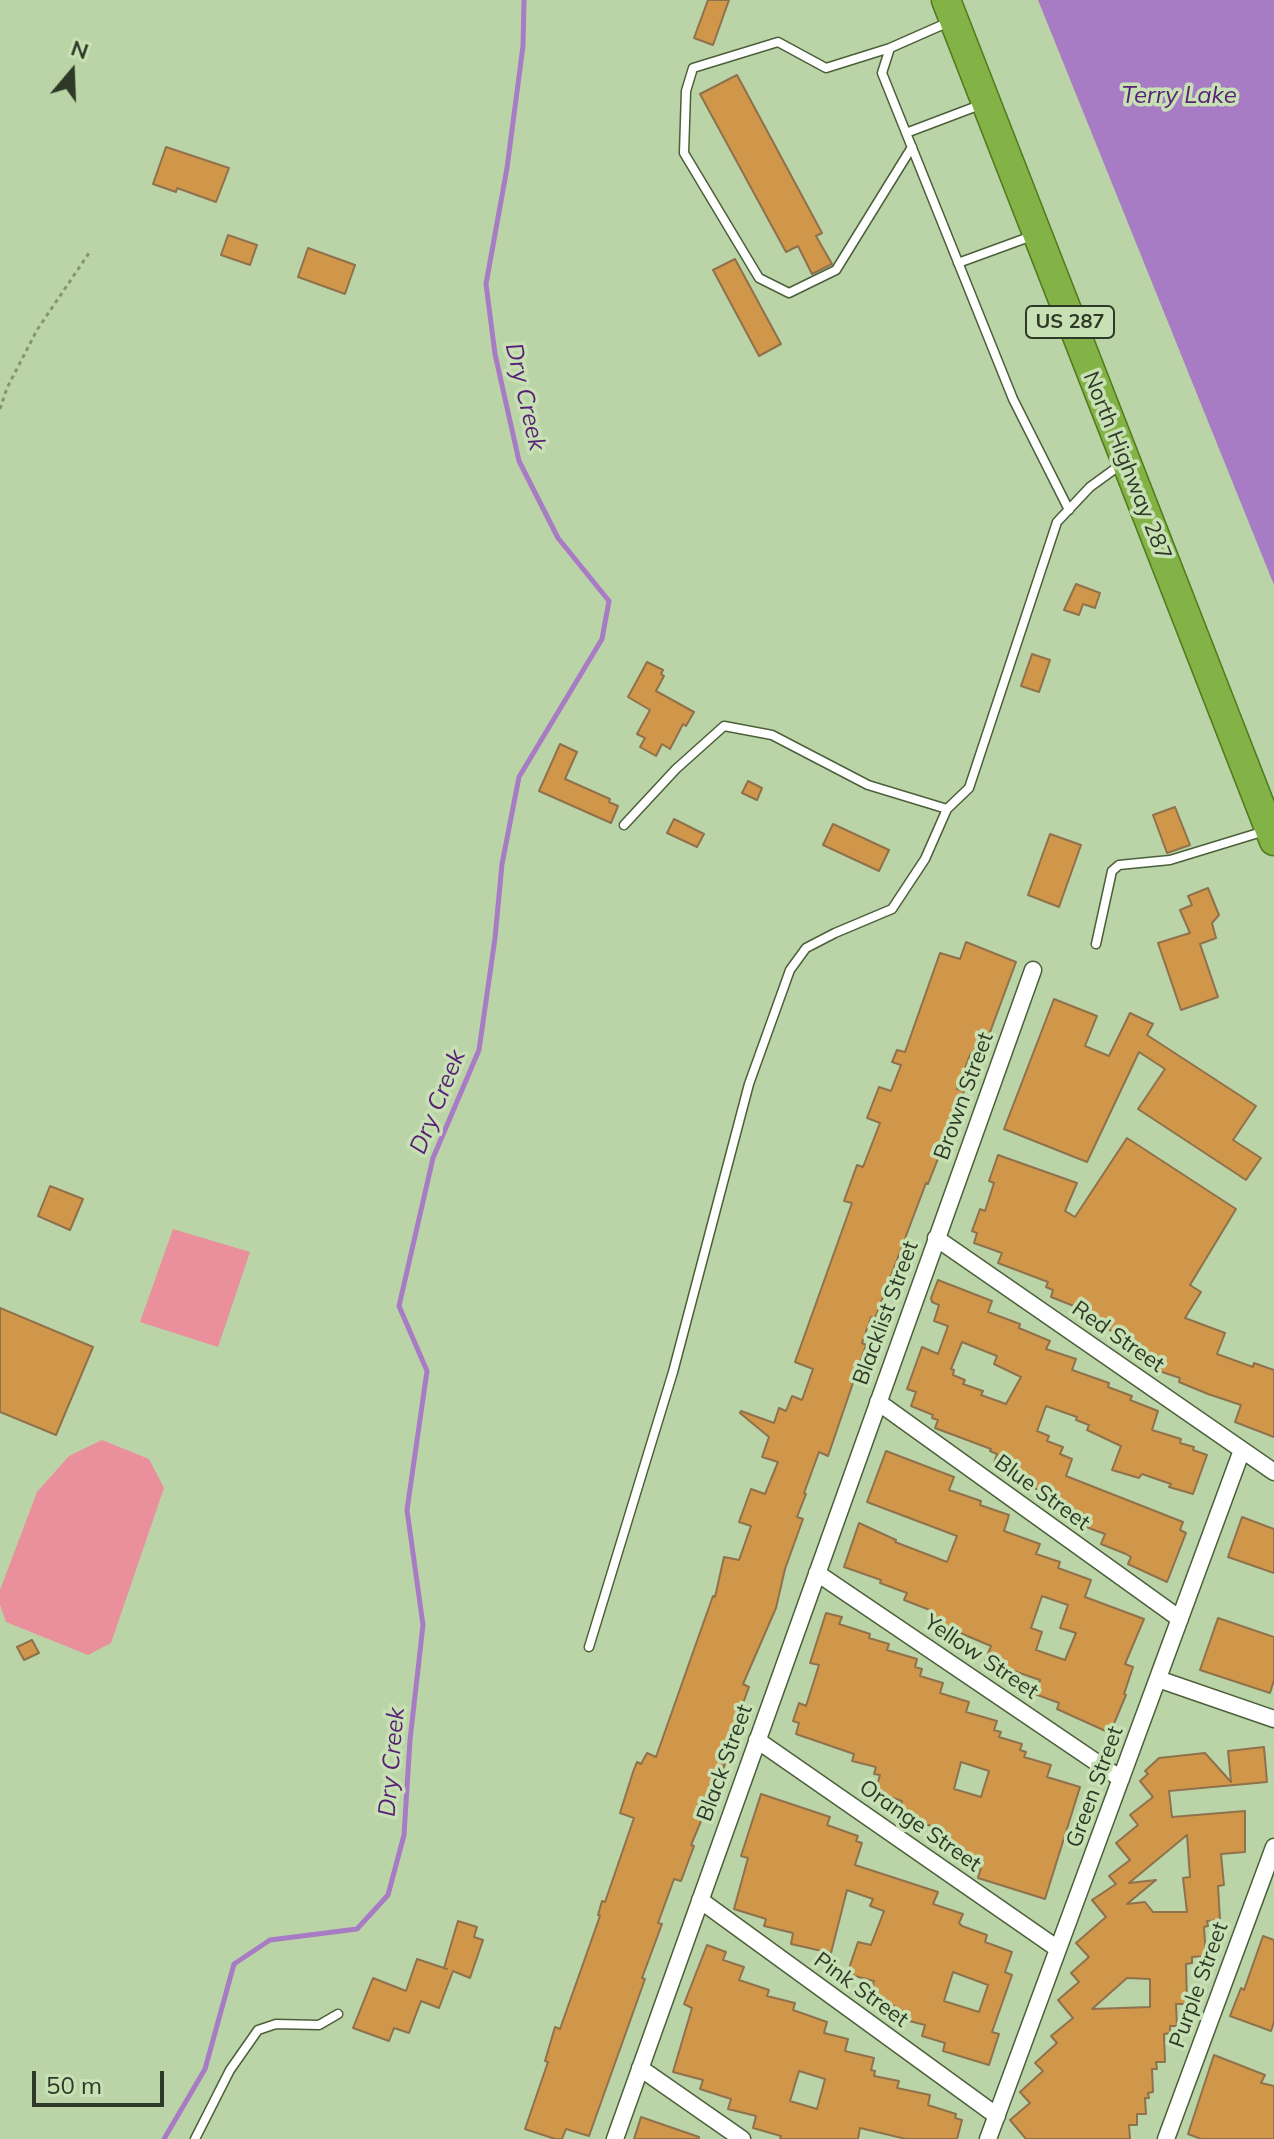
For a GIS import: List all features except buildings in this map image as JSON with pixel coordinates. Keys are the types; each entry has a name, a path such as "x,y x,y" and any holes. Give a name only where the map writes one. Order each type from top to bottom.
{"highway":[{"name":"North Highway 287","path":"950,10 1272,836"}],"street":[{"name":"Brown Street","path":"936,1238 1033,970"},
{"name":"Blacklist Street","path":"878,1402 936,1238"},
{"name":"Red Street","path":"936,1238 1274,1472"},
{"name":"Black Street","path":"615,2139 878,1402"},
{"name":"Blue Street","path":"878,1402 1180,1619"},
{"name":"Green Street","path":"988,2139 1242,1450"},
{"name":"Yellow Street","path":"817,1573 1121,1779"},
{"path":"1158,1679 1274,1719"},
{"name":"Orange Street","path":"757,1740 1058,1949"},
{"name":"Purple Street","path":"1166,2139 1274,1847"},
{"name":"Pink Street","path":"700,1900 997,2116"},
{"path":"640,2068 742,2139"}],"lane":[{"path":"912,147 836,270 789,293 759,278 684,153 686,91 693,68 778,42 826,68 890,48 950,10"},
{"path":"890,48 882,73 1013,399 1069,510"},
{"path":"906,133 986,103"},
{"path":"958,263 1036,234"},
{"path":"589,1647 673,1372 749,1084 790,970 806,948 892,909 925,859 947,809 969,788 1057,522 1090,487 1125,462"},
{"path":"624,825 676,769 724,726 772,735 868,785 947,809"},
{"path":"1096,944 1112,871 1119,865 1170,860 1272,836"},
{"path":"195,2139 230,2070 258,2030 276,2024 319,2025 338,2014"}],"path":[{"path":"0,409 7,388 37,330 89,253"}],"shaded area":[{"path":"173,1229 250,1252 218,1347 140,1322"},
{"path":"102,1440 149,1459 164,1488 111,1643 88,1655 6,1622 0,1605 0,1590 37,1492 69,1456"}],"water":[{"name":"Terry Lake","path":"1038,0 1274,0 1274,585"}],"waterway":[{"name":"Dry Creek","path":"164,2139 205,2069 234,1964 270,1940 357,1929 388,1895 404,1835 410,1740 423,1625 407,1510 427,1371 399,1306 433,1158 479,1050 502,864 519,777 602,639 609,601 558,538 519,461 495,354 486,284 507,168 523,46 524,0"}]}
